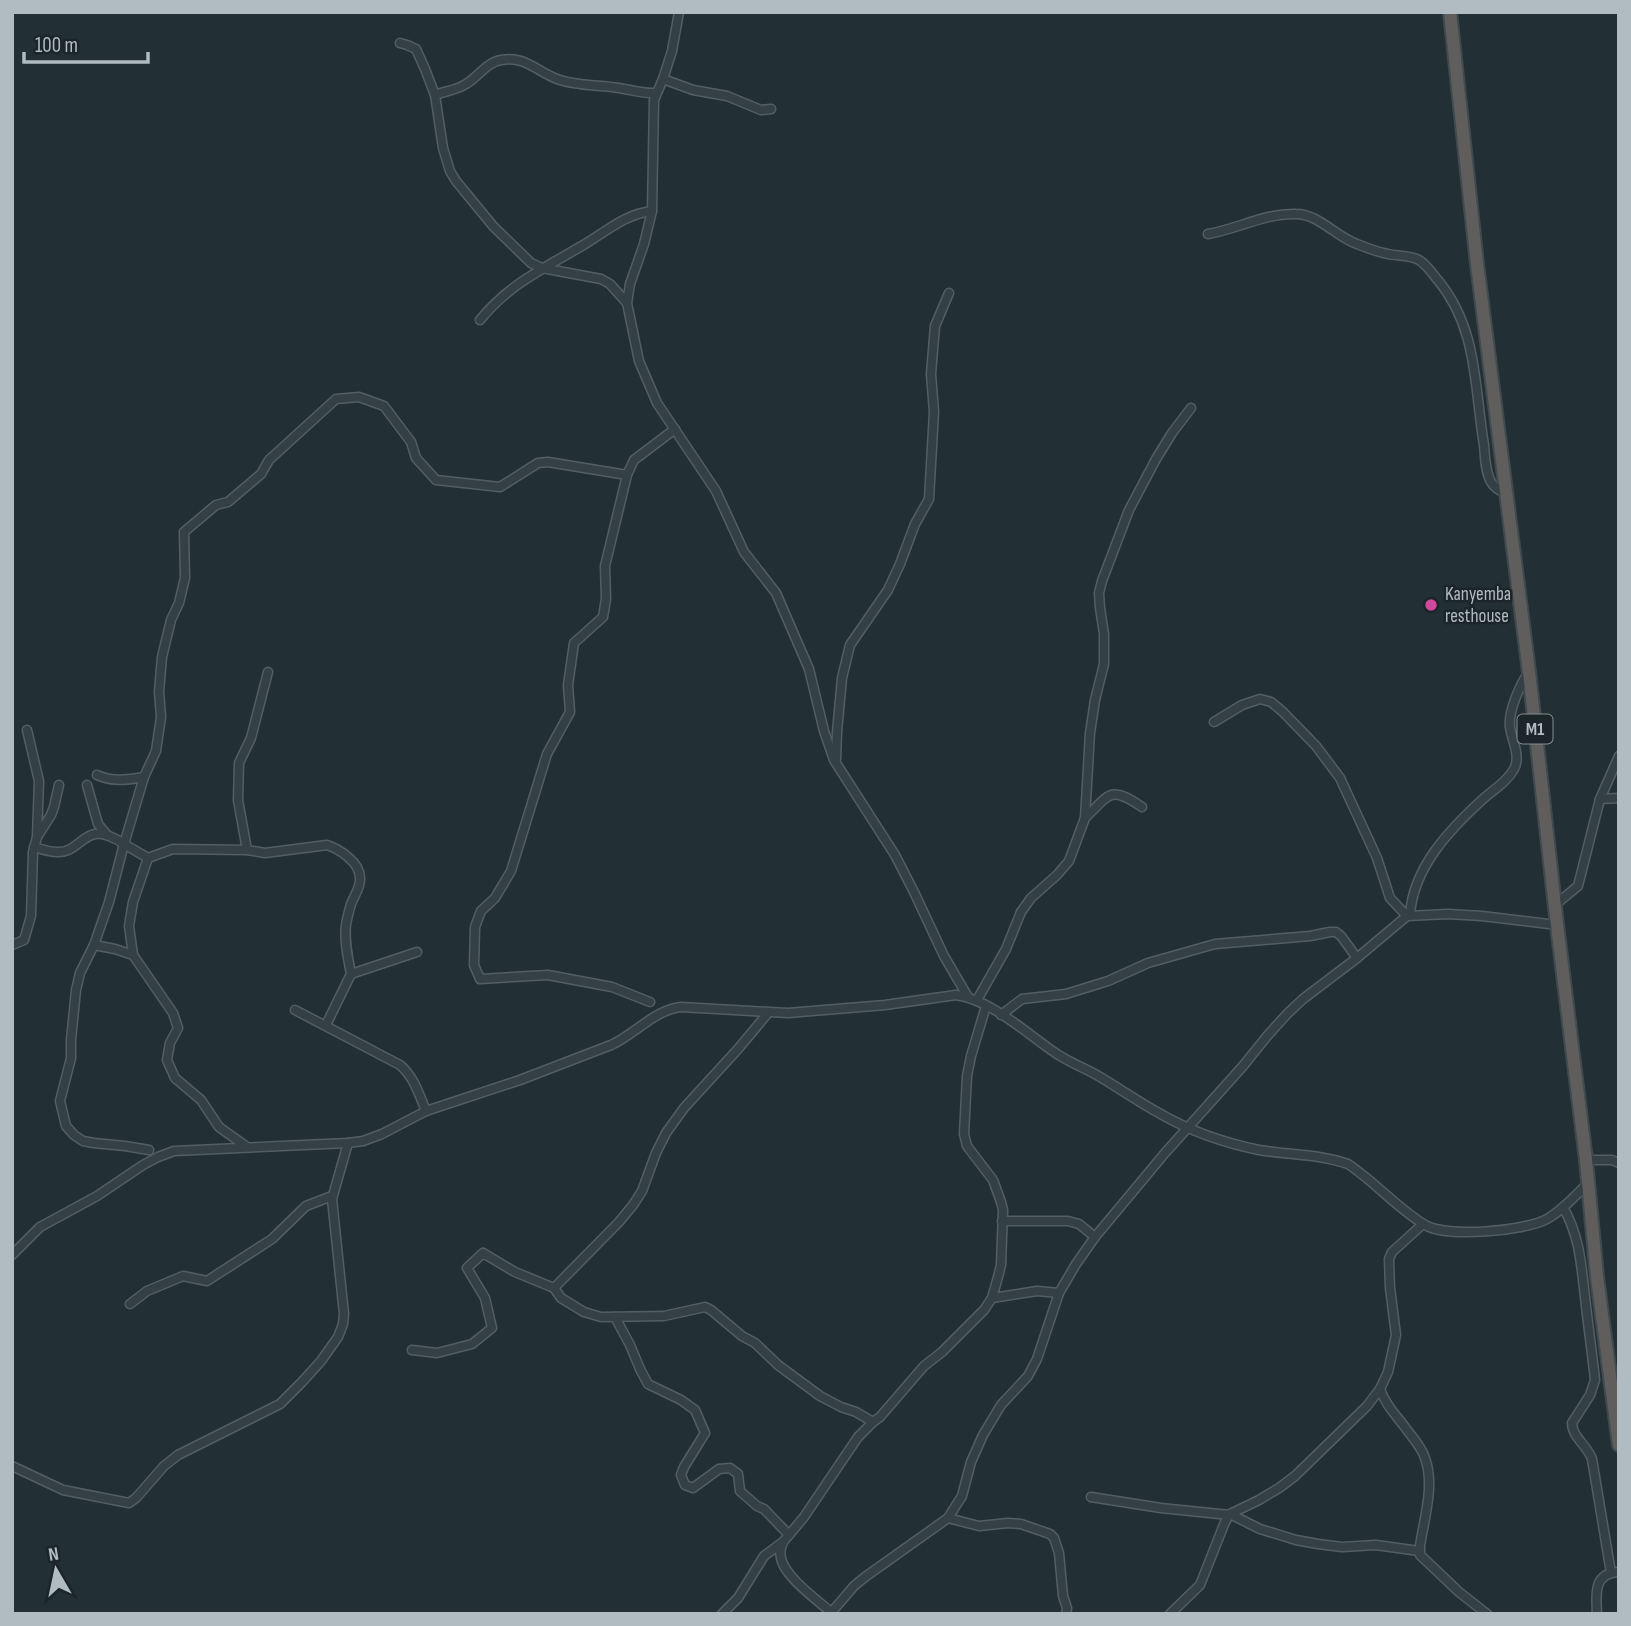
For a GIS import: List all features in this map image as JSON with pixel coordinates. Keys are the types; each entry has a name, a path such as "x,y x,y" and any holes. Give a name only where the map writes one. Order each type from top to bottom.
{"highway":[{"name":"M1","path":"1450,12 1477,264 1529,672 1586,1160 1597,1277 1619,1445"}],"street":[{"path":"679,12 672,51 656,93 653,110 652,211 627,303 639,361 657,403 716,491 744,552 776,593 810,669 824,731 834,760 895,855 944,956 968,997"},
{"path":"400,43 415,50 422,60 435,95 447,164 456,181 504,238 531,263 542,268 601,279 610,284 627,303"},
{"path":"435,95 462,87 474,80 494,61 507,59 528,62 562,81 656,93"},
{"path":"663,79 693,90 727,96 761,110 771,109"},
{"path":"480,320 511,288 542,268 585,245 617,223 642,212 652,211"},
{"path":"1208,234 1266,217 1304,214 1351,242 1421,261 1445,289 1464,323 1474,366 1489,476 1493,485 1507,494"},
{"path":"837,766 837,724 842,678 850,645 888,590 915,524 929,499 934,412 931,374 935,326 949,293"},
{"path":"149,1150 83,1140 66,1126 60,1101 71,1058 76,990 80,973 94,945 109,902 144,777 156,751 161,717 159,692 162,657 185,578 184,532 216,505 228,502 261,474 269,460 336,399 359,397 384,406 411,442 416,458 436,480 500,487 538,463 627,475"},
{"path":"977,1000 1006,949 1021,912 1031,898 1069,861 1086,818 1090,733 1104,664 1101,581 1129,510 1172,433 1191,408"},
{"path":"650,1002 612,987 548,975 480,979 474,965 475,927 481,911 495,898 511,871 547,754 570,712 568,685 574,643 603,617 606,566 627,475 634,460 675,429"},
{"path":"247,850 238,800 239,763 251,738 268,672"},
{"path":"786,1538 780,1558 787,1570 830,1613 865,1577 948,1518 961,1496 971,1462 983,1435 1001,1405 1028,1376 1037,1359 1059,1293 1095,1237 1287,1014 1408,915 1413,892 1424,868 1445,837 1513,770 1517,759 1510,720 1519,689 1529,672"},
{"path":"1213,722 1242,705 1260,699 1271,702 1283,712 1316,746 1340,778 1377,858 1390,898 1408,915 1482,916 1557,925"},
{"path":"12,945 24,940 29,926 32,859 37,837 39,781 27,730"},
{"path":"1555,905 1578,886 1600,799 1619,756"},
{"path":"97,775 118,780 144,777"},
{"path":"37,837 51,815 59,785"},
{"path":"87,785 98,824 107,835 148,858"},
{"path":"1086,818 1102,800 1114,794 1120,793 1142,807"},
{"path":"1600,799 1619,798"},
{"path":"34,847 57,853 66,851 89,835 107,835"},
{"path":"148,858 173,849 247,850 265,853 327,845 337,848 353,862 361,877 346,926 351,974 326,1025"},
{"path":"148,858 133,902 129,926 133,955 173,1013 178,1028 170,1043 167,1060 175,1078 201,1100 219,1127 247,1147"},
{"path":"1001,1015 1022,999 1066,994 1108,981 1149,963 1215,944 1336,932 1357,958"},
{"path":"94,945 133,955"},
{"path":"351,974 417,952"},
{"path":"12,1255 40,1227 57,1216 97,1196 158,1157 174,1151 363,1141 426,1111 520,1080 611,1045 671,1009 768,1013 838,1010 956,995 977,1000 1060,1056 1094,1073 1161,1114 1189,1127 1259,1150 1348,1164 1429,1227 1465,1232 1536,1224 1563,1207 1588,1183"},
{"path":"729,1612 764,1556 786,1538 823,1491 858,1437 880,1417 924,1366 984,1310 992,1298 1001,1265 1001,1202 993,1180 967,1146 964,1134 967,1076 986,1006"},
{"path":"296,1010 408,1071 426,1111"},
{"path":"554,1288 633,1205 642,1191 666,1133 684,1108 768,1013"},
{"path":"12,1466 63,1490 129,1503 178,1455 283,1401 321,1361 338,1337 343,1324 342,1286 332,1196 348,1143"},
{"path":"1586,1160 1612,1160 1619,1163"},
{"path":"130,1304 147,1291 183,1276 207,1281 272,1239 306,1206 332,1196"},
{"path":"1563,1207 1577,1236 1595,1380 1590,1395 1571,1427 1573,1433 1587,1447 1592,1459 1615,1573 1606,1574 1598,1585 1597,1614"},
{"path":"1002,1222 1068,1221 1079,1224 1095,1237"},
{"path":"1170,1614 1200,1586 1230,1514 1259,1500 1295,1476 1367,1406 1380,1389 1388,1372 1396,1335 1389,1259 1392,1252 1423,1224"},
{"path":"412,1350 437,1353 472,1344 492,1328 485,1298 467,1268 483,1253 515,1272 554,1288 561,1298 584,1312 601,1317 664,1316 705,1307 755,1343 778,1365 820,1396 873,1422"},
{"path":"992,1298 1037,1291 1059,1293"},
{"path":"615,1317 648,1384 695,1410 701,1423 705,1433 684,1467 681,1475 685,1485 693,1488 719,1469 730,1468 738,1474 740,1491 757,1506 764,1508 786,1538"},
{"path":"1380,1389 1387,1405 1421,1450 1427,1467 1429,1492 1419,1550 1422,1558 1487,1614"},
{"path":"1091,1497 1161,1508 1230,1514 1260,1529 1325,1546 1376,1545 1419,1550"},
{"path":"948,1518 979,1526 1007,1522 1021,1524 1050,1534 1059,1553 1063,1596 1069,1612"}],"place":[{"name":"Kanyemba resthouse","path":"1431,605"}]}
